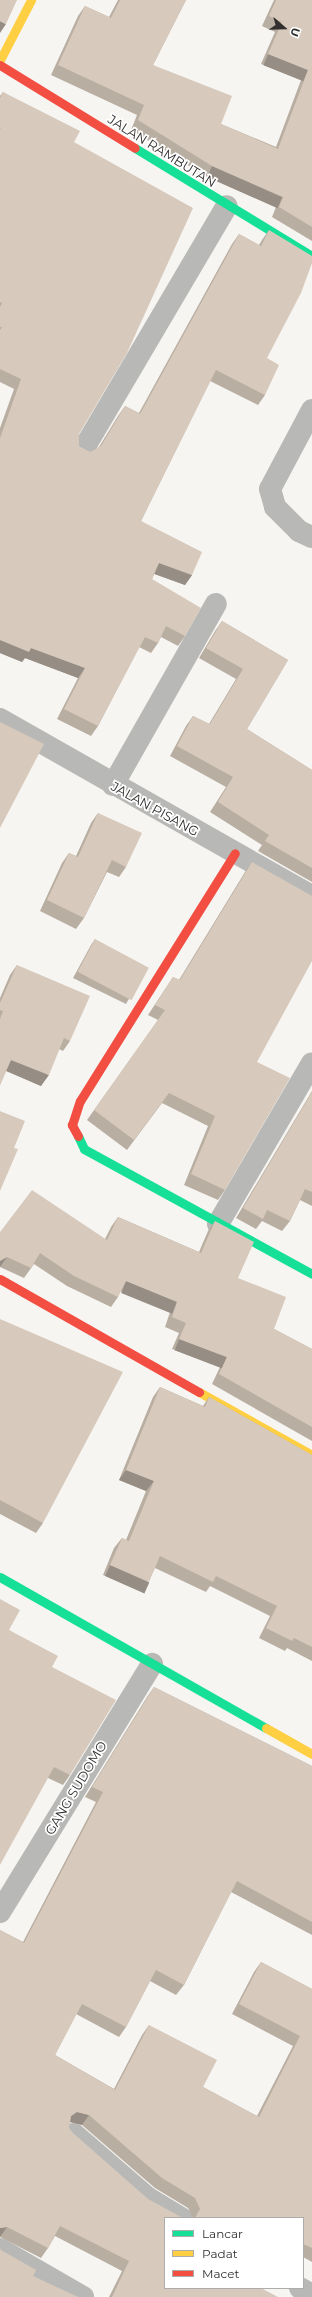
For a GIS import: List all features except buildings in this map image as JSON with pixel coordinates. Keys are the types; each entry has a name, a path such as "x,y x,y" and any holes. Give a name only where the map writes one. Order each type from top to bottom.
{"street":[{"path":"0,60 31,0"},
{"name":"JALAN RAMBUTAN","path":"0,65 227,206 312,256"},
{"path":"83,450 227,206"},
{"path":"312,410 270,489 275,507 299,531 312,537"},
{"path":"113,786 216,604"},
{"name":"JALAN PISANG","path":"0,719 113,786 312,896"},
{"path":"235,853 80,1101 72,1125 84,1149 218,1224 312,1274"},
{"path":"218,1224 312,1063"},
{"path":"0,1279 312,1455"},
{"path":"0,1577 312,1754"},
{"name":"GANG SUDOMO","path":"0,1912 152,1664"},
{"path":"74,2134 148,2198 179,2217"},
{"path":"0,2249 83,2297"},
{"path":"302,2289 312,2295"}],"traffic: fast":[{"path":"135,148 312,256"},
{"path":"78,1136 84,1149 312,1274"},
{"path":"0,1577 266,1728"}],"traffic: slow":[{"path":"0,60 31,0"},
{"path":"199,1392 312,1455"},
{"path":"266,1728 312,1754"}],"traffic: jam":[{"path":"0,65 135,148"},
{"path":"78,1136 72,1125 80,1101 235,853"},
{"path":"0,1279 199,1392"}]}
